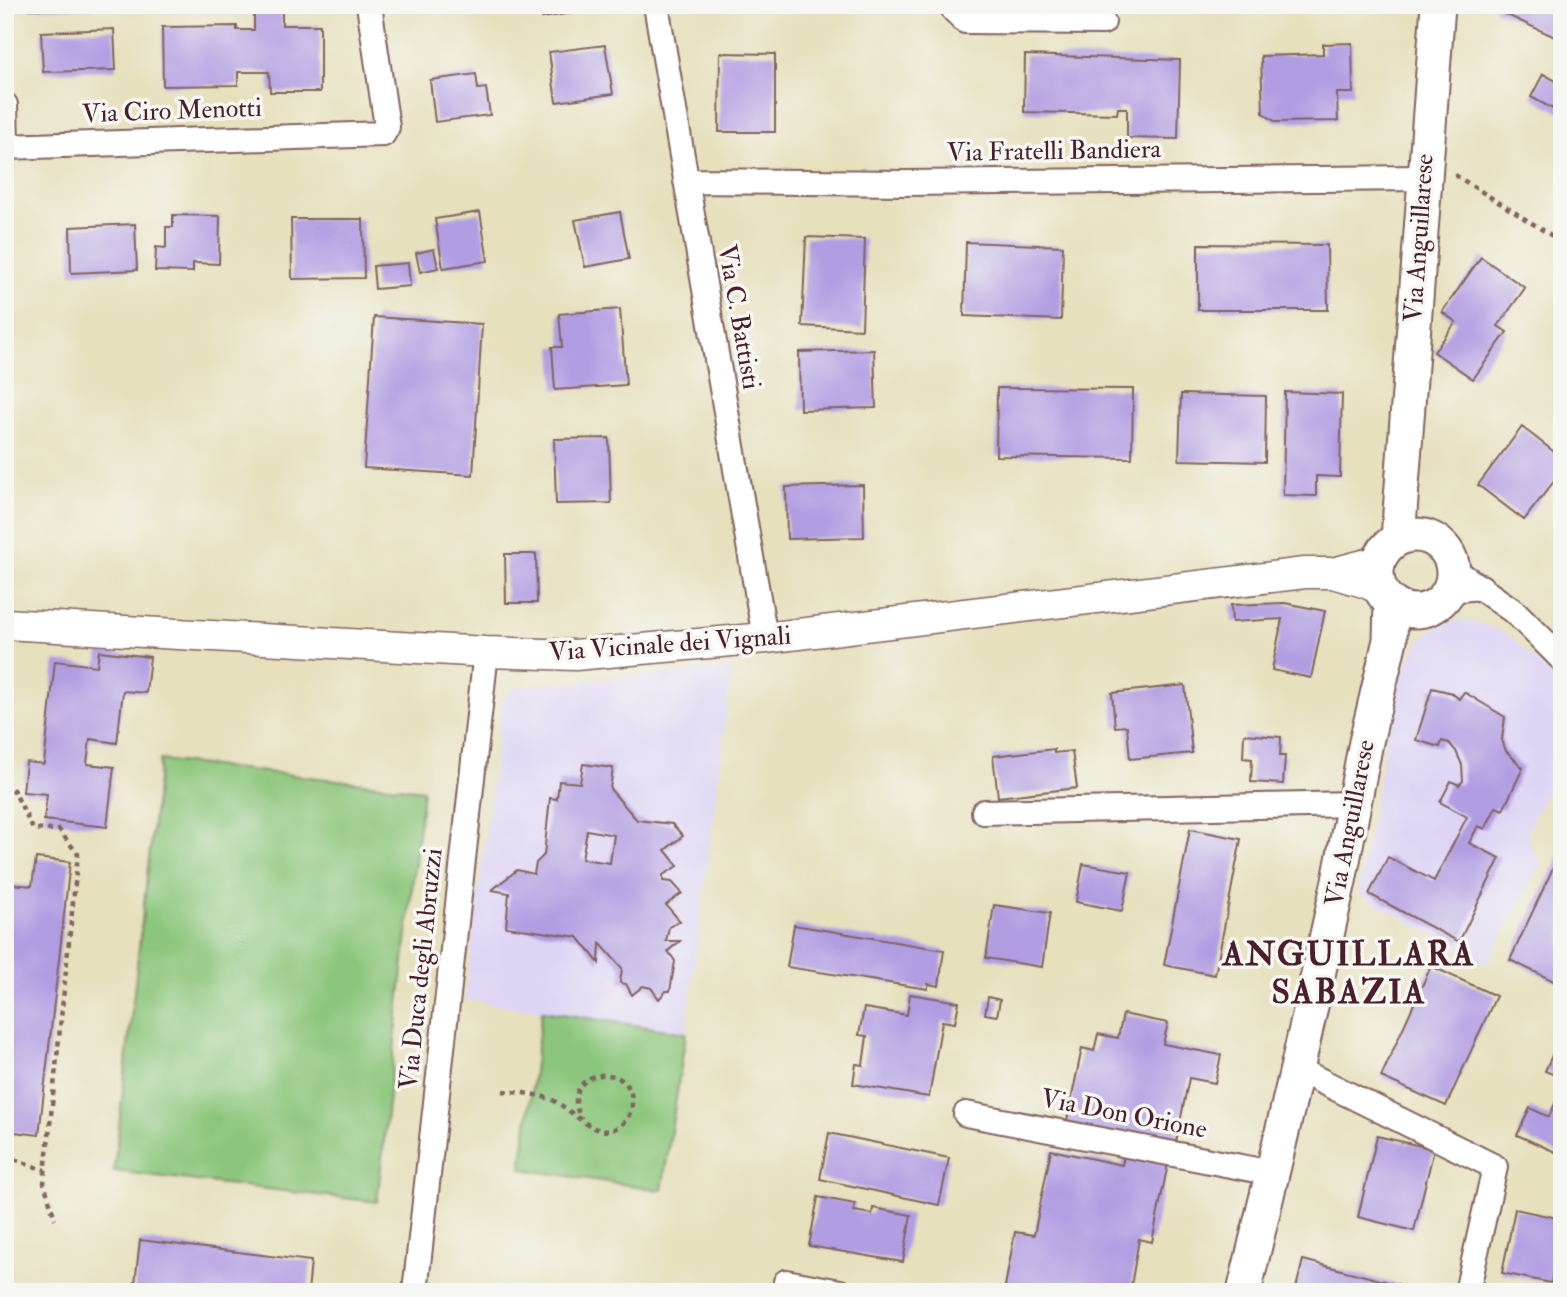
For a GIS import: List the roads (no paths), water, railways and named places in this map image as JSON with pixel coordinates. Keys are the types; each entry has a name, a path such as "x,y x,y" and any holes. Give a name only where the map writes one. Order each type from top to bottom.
{"main road":[{"name":"Via Anguillarese","path":"1244,1292 1297,1069 1390,640 1413,577 1402,471 1438,5"}],"street":[{"name":"Via Ciro Menotti","path":"5,105 6,147 383,134 387,127 369,5"},
{"name":"Via C. Battisti","path":"656,5 765,638"},
{"path":"954,5 954,10 965,21 1103,22"},
{"name":"Via Fratelli Bandiera","path":"686,181 906,183 1424,167"},
{"name":"Via Vicinale dei Vignali","path":"5,624 575,655 765,638 1305,573 1413,577"},
{"path":"1413,577 1459,589 1481,587 1516,612 1562,659"},
{"name":"Via Duca degli Abruzzi","path":"415,1292 486,652"},
{"path":"984,812 1353,804"},
{"path":"1297,1069 1495,1167 1467,1292"},
{"name":"Via Don Orione","path":"965,1114 1272,1173"},
{"path":"786,1282 840,1292"}],"district":[{"name":"ANGUILLARA SABAZIA","path":"1349,973"}]}
